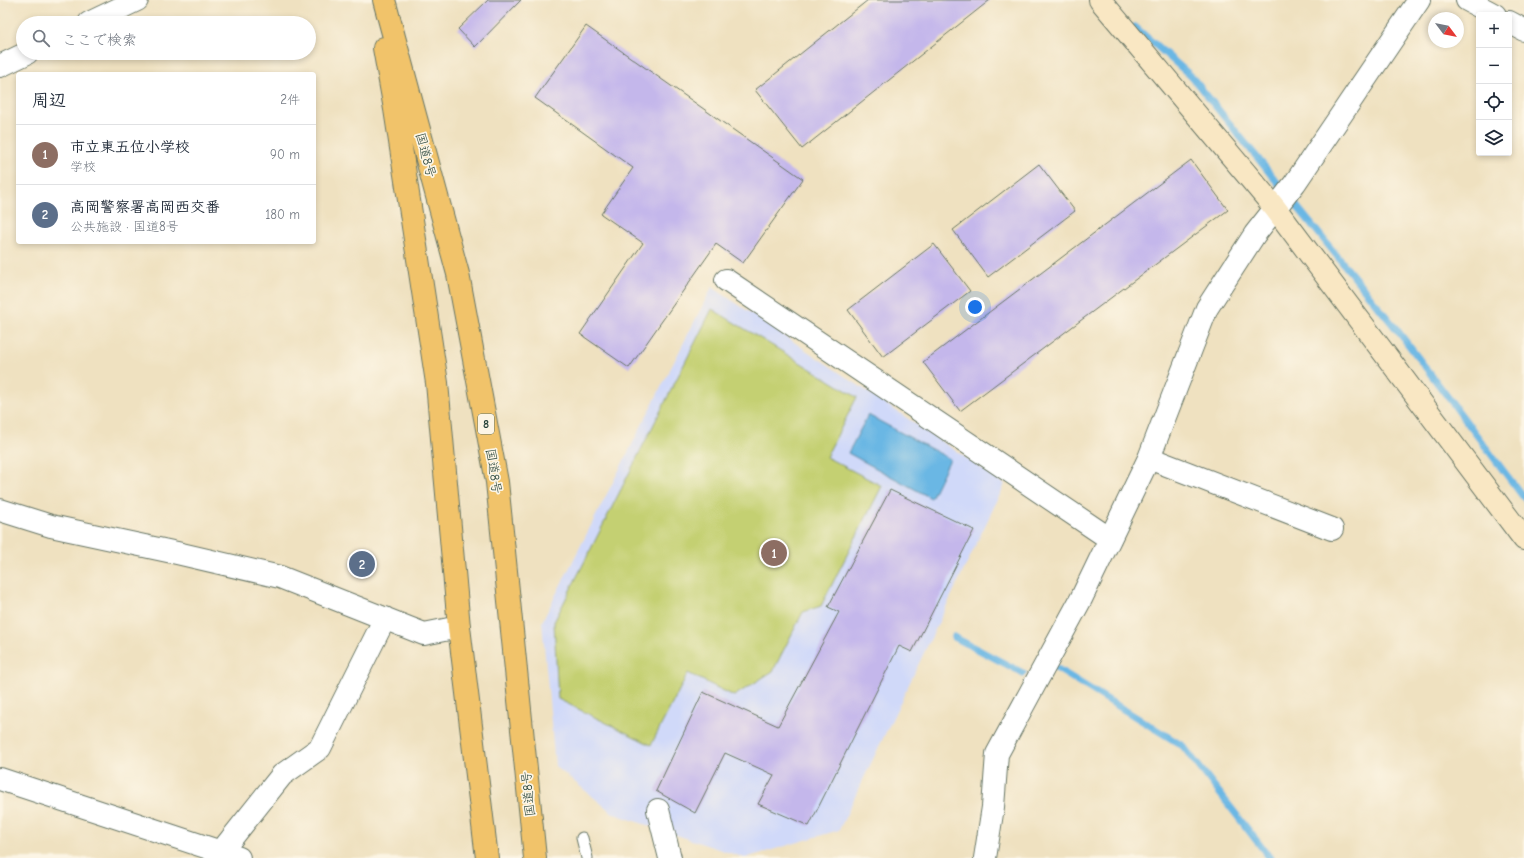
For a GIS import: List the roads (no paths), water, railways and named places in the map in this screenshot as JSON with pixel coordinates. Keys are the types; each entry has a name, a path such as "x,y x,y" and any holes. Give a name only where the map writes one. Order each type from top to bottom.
{"highway":[{"name":"国道8号","path":"375,0 395,109 437,383 459,627 487,858"},
{"name":"国道8号","path":"384,0 458,274 497,482 535,858"}],"street":[{"path":"104,16 137,0"},
{"path":"1100,0 1274,208 1524,539"},
{"path":"985,858 993,807 997,754 1081,599 1149,458 1207,308 1255,234 1295,183 1419,0"},
{"path":"1467,0 1489,12"},
{"path":"1512,24 1524,30"},
{"path":"0,66 16,58"},
{"path":"726,280 1110,539"},
{"path":"1149,458 1332,529"},
{"path":"0,510 51,526 280,577 424,634 459,627"},
{"path":"0,780 225,856 282,775 320,748 384,618"},
{"path":"658,810 670,858"}],"lane":[{"path":"582,838 587,858"}],"water":[{"path":"868,415 950,459 931,498 848,453"}],"waterway":[{"path":"1135,27 1191,76 1398,331 1524,498"},
{"path":"954,637 1023,673"},
{"path":"1056,668 1183,746 1270,858"}],"place":[{"name":"市立東五位小学校","path":"774,553"},
{"name":"高岡警察署高岡西交番","path":"362,564"}]}
